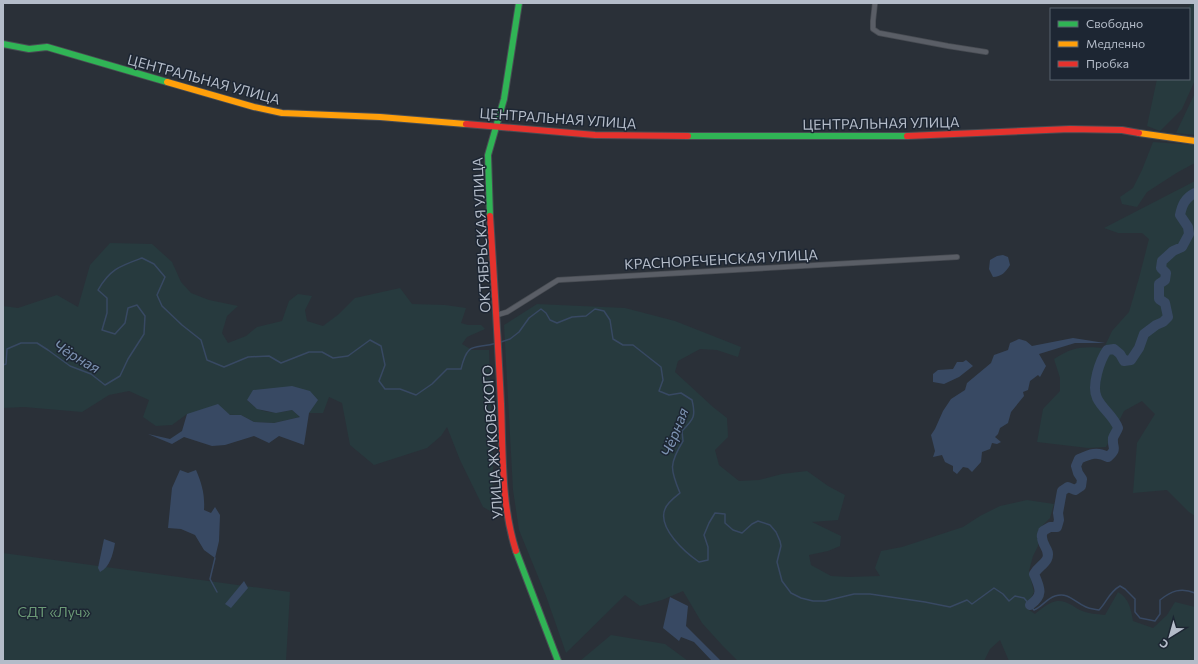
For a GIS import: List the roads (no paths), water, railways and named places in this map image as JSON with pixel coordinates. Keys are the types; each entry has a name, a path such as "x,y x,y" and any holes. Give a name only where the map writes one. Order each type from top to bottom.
{"street":[{"name":"ОКТЯБРЬСКАЯ УЛИЦА","path":"499,357 488,155 504,99 519,3"},
{"path":"875,3 873,21 874,28 879,33 986,52"},
{"name":"ЦЕНТРАЛЬНАЯ УЛИЦА","path":"3,44 30,49 47,47 282,113 380,117 595,135 895,137 1070,129 1122,130 1195,141"},
{"name":"КРАСНОРЕЧЕНСКАЯ УЛИЦА","path":"496,315 507,312 558,280 957,257"},
{"name":"УЛИЦА ЖУКОВСКОГО","path":"499,357 505,494 511,535 558,661"}],"water":[{"path":"1003,255 1008,257 1010,265 1003,274 993,277 989,269 990,260 997,256"},
{"path":"1073,338 1105,343 1075,343 1039,354 1046,366 1040,377 1038,375 1030,381 1028,390 1023,392 1024,396 1011,412 1008,423 1000,428 995,437 1001,442 997,444 992,443 990,449 982,452 981,462 972,472 968,468 963,467 957,474 953,471 953,466 945,462 942,455 933,457 935,451 931,435 943,411 951,399 965,390 967,383 991,363 994,355 1008,350 1010,343 1019,339 1026,341 1032,346"},
{"path":"966,360 973,366 959,377 944,384 933,382 933,374 938,370 953,369 957,362 963,362"},
{"path":"292,386 310,391 318,400 309,413 304,445 279,436 269,443 254,436 225,445 212,446 184,437 172,444 148,434 170,439 182,431 187,414 218,404 230,415 241,415 254,422 274,423 300,417 292,410 276,413 257,409 247,400 253,390"},
{"path":"180,470 188,473 196,470 203,490 204,510 211,513 215,507 220,515 219,541 215,558 204,550 195,535 181,529 168,528 172,488"},
{"path":"104,539 115,543 109,564 100,572 98,568"},
{"path":"244,581 248,588 231,608 225,604"},
{"path":"670,597 688,606 686,626 721,661 712,661 694,642 681,637 679,641 663,628"}],"waterway":[{"path":"1030,605 1037,598 1040,591 1034,574 1046,561 1048,556 1042,540 1043,531 1050,527 1057,527 1062,491 1068,487 1075,490 1081,486 1082,479 1076,466 1079,459 1094,454 1100,454 1108,457 1114,450 1113,438 1118,428 1114,420 1099,402 1095,393 1097,373 1102,360 1107,350 1114,349 1120,354 1124,361 1131,360 1139,348 1144,334 1168,317 1165,303 1159,299 1159,284 1165,280 1166,273 1161,268 1162,261 1173,251 1182,247 1189,234 1188,227 1180,215 1184,202 1195,193"},
{"name":"Чёрная","path":"3,365 6,364 7,349 21,343 37,343 70,366 91,374 105,385 120,376 128,359 144,334 145,316 137,305 128,308 125,323 115,334 102,330 107,313 107,298 98,290 107,277 116,269 142,258 154,264 165,277 157,295 162,306 201,340 207,360 224,367 248,357 269,356 281,363 309,352 322,352 333,358 348,356 370,340 381,346 385,365 379,381 385,389 400,389 416,395 432,384 447,369 461,369 466,354 469,350 497,343"},
{"name":"Чёрная","path":"501,342 510,339 519,332 529,318 541,309 546,313 550,320 557,323 572,317 586,316 595,309 604,311 610,320 613,339 623,345 633,345 661,367 663,380 659,391 669,395 681,393 692,400 694,414 682,431 683,441 675,455 672,467 674,478 680,493 667,505 664,516 665,524 674,539 687,553 699,562 708,560 708,547 704,535 715,513 725,514 725,523 733,530 742,533 758,521 770,525 776,532 780,541 781,546 777,562 782,581 791,593 801,598 813,601 825,601 854,594 870,594 950,607 967,600 972,604 994,588 1003,594 1009,601 1015,596 1024,598 1034,610 1052,597 1060,595 1068,596 1088,608 1099,610 1113,591 1120,586 1135,599 1135,612 1140,618 1155,621 1160,614 1160,600 1164,597 1172,592 1181,590 1195,593"},
{"path":"215,558 210,579 217,592"}],"park label":[{"name":"СДТ «Луч»","path":"54,611"}]}
